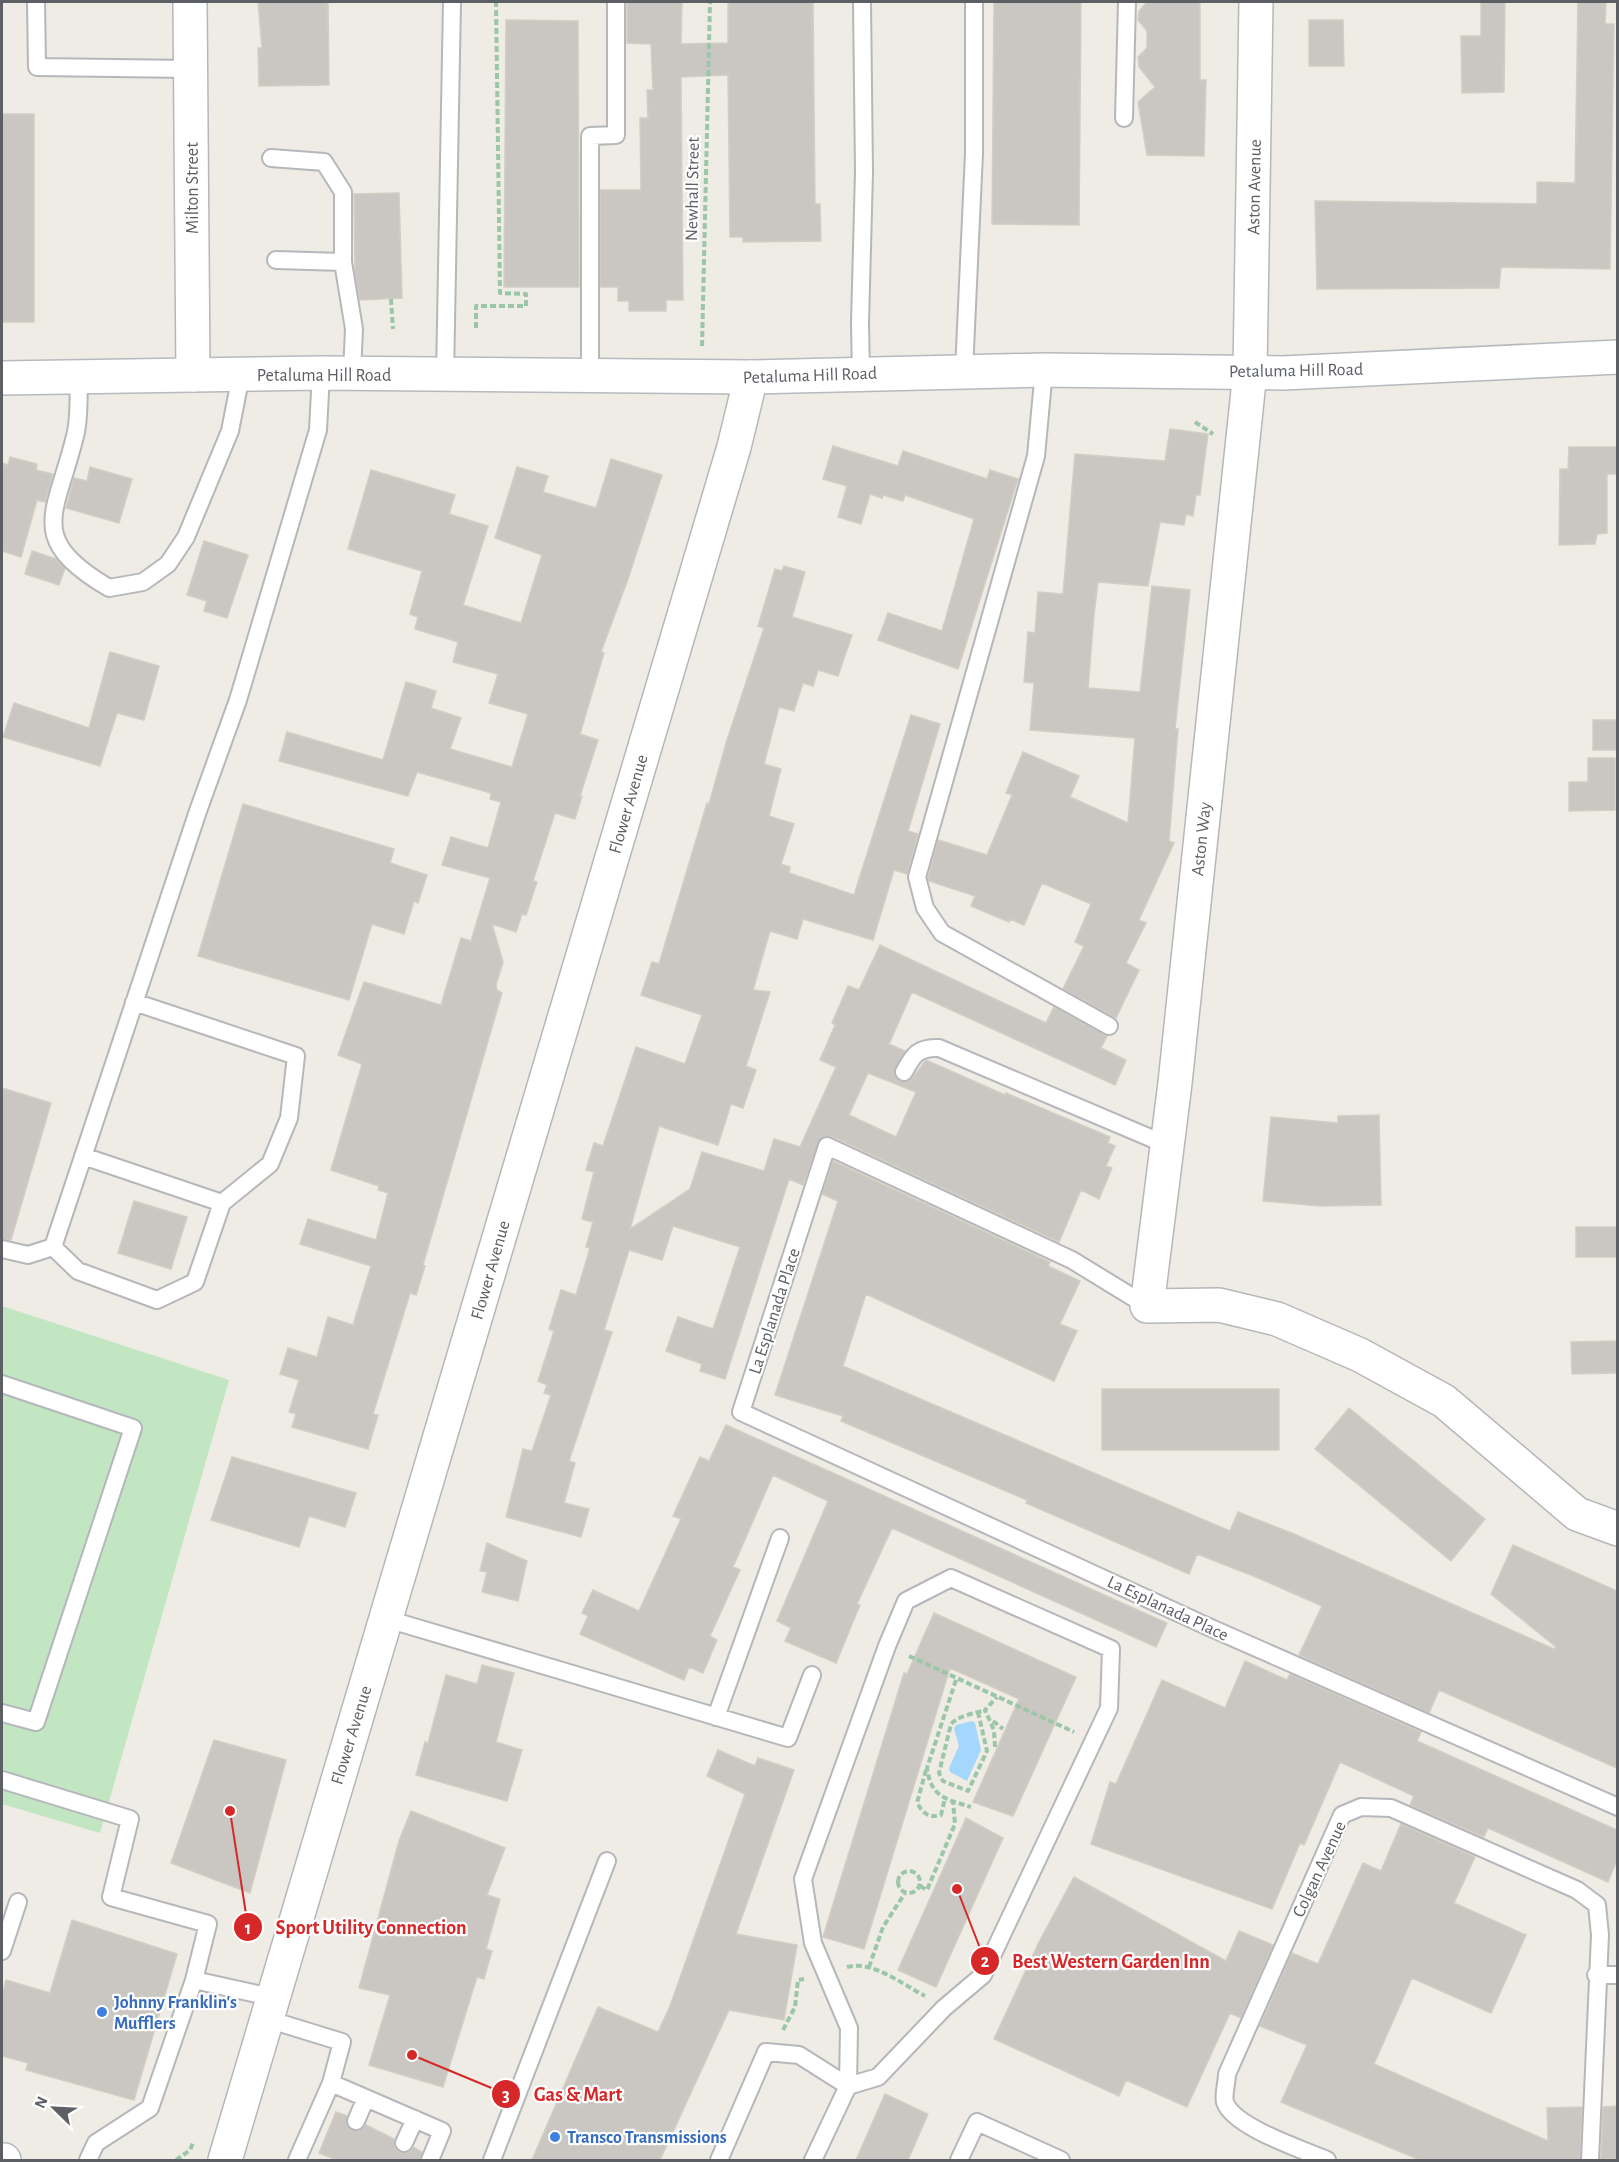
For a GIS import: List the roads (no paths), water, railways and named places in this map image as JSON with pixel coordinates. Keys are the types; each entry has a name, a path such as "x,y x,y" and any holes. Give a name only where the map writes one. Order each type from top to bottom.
{"street":[{"name":"Milton Street","path":"190,2 193,375"},
{"name":"Aston Avenue","path":"1250,372 1256,2"},
{"name":"Petaluma Hill Road","path":"2,378 337,373 751,378 1044,370 1283,373 1617,357"},
{"name":"Aston Way","path":"1147,1306 1167,1144 1250,372"},
{"name":"Flower Avenue","path":"225,2160 734,447 751,378"},
{"path":"1147,1306 1219,1305 1277,1319 1360,1355 1443,1401 1577,1514 1617,1529"}],"lane":[{"path":"36,2 37,67 191,69"},
{"path":"445,376 452,2"},
{"path":"590,377 590,136 616,135 616,2"},
{"path":"861,374 864,172 862,2"},
{"path":"964,371 974,153 974,2"},
{"path":"1124,118 1127,2"},
{"path":"53,1247 238,699 318,430 354,329 343,262 343,192 324,162 271,158"},
{"path":"276,260 343,262"},
{"path":"1044,370 1036,456 917,877 924,908 942,933 1108,1026"},
{"path":"79,376 76,434 58,495 52,528 60,550 82,572 109,588 143,582 168,564 186,537 230,431 241,375"},
{"path":"53,1247 78,1271 156,1300 195,1282 222,1203 270,1164 289,1118 296,1056 134,1002"},
{"path":"904,1072 914,1054 925,1047 939,1047 1167,1144"},
{"name":"La Esplanada Place","path":"1147,1306 1072,1260 827,1146 741,1412 1211,1628 1617,1807"},
{"path":"83,1156 222,1203"},
{"path":"2,1249 28,1255 53,1247"},
{"path":"2,1384 133,1428 36,1722 2,1713"},
{"path":"716,1717 780,1538"},
{"path":"719,2160 766,2052 799,2055 848,2086 878,2078 944,2008 983,1975 1109,1708 1110,1649 951,1578 906,1601 886,1646 803,1879 813,1943 849,2028 848,2086 813,2160"},
{"path":"387,1619 788,1738 812,1675"},
{"path":"2,1780 130,1819 111,1897 208,1924 194,1980 150,2108 96,2143 88,2160"},
{"name":"Colgan Avenue","path":"1327,2160 1233,2116 1225,2102 1227,2074 1342,1815 1361,1807 1391,1808 1577,1890 1597,1905 1600,1935 1596,1975 1590,2160"},
{"path":"492,2160 607,1861"},
{"path":"2,1951 18,1902"},
{"path":"1596,1975 1617,1975"},
{"path":"194,1980 269,2008 342,2042 331,2083 297,2160"},
{"path":"331,2083 442,2131 430,2160"},
{"path":"356,2121 366,2098"},
{"path":"404,2143 415,2119"},
{"path":"959,2160 977,2121 1061,2160"}],"water":[{"path":"972,1721 975,1723 981,1750 967,1781 950,1772 949,1768 959,1746 954,1729 956,1725"}],"place":[{"name":"Sport Utility Connection","path":"230,1811"},
{"name":"Best Western Garden Inn","path":"957,1889"},
{"name":"Johnny Franklin's Mufflers","path":"102,2012"},
{"name":"Gas & Mart","path":"412,2055"},
{"name":"Transco Transmissions","path":"555,2137"}]}
